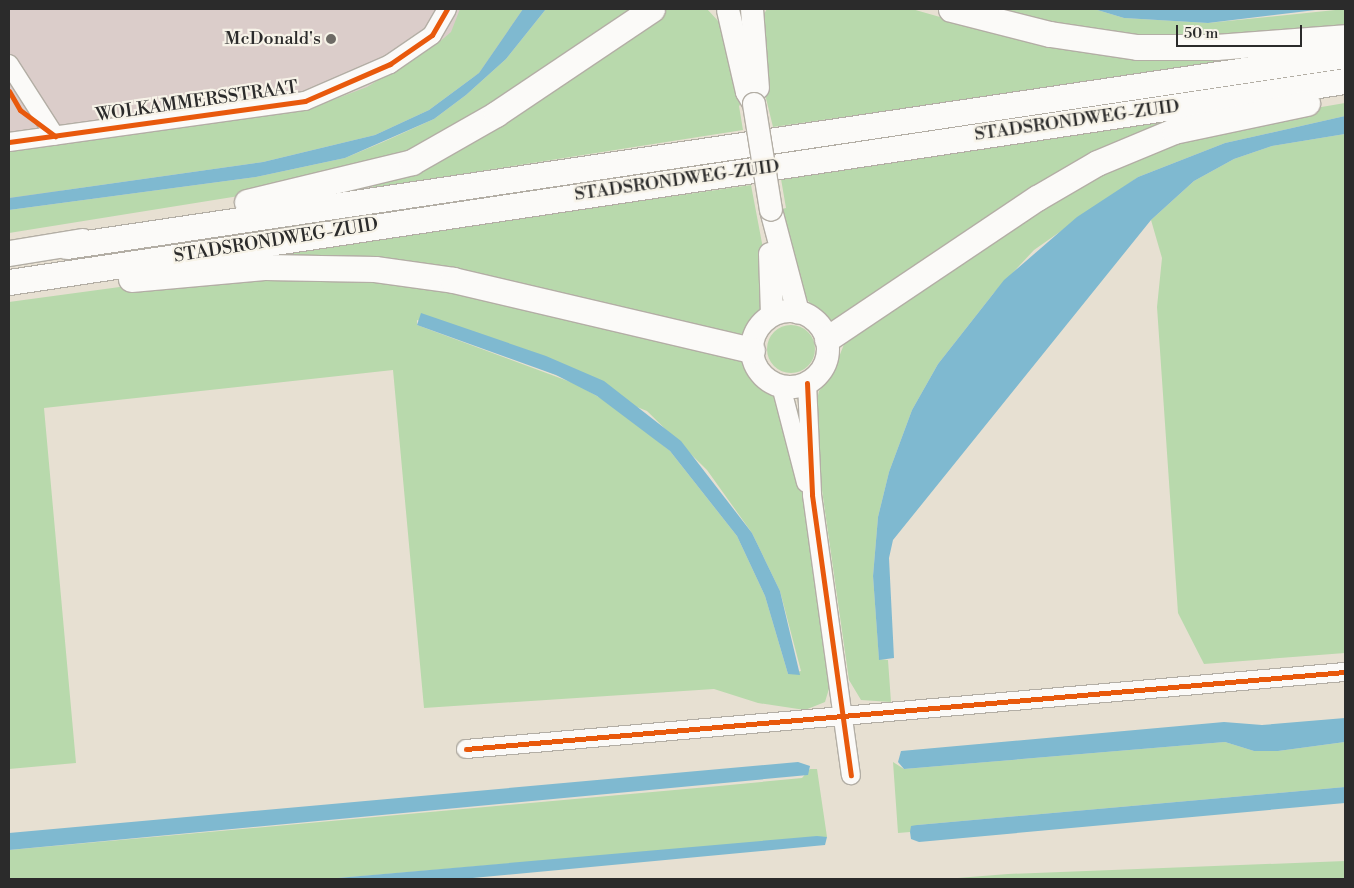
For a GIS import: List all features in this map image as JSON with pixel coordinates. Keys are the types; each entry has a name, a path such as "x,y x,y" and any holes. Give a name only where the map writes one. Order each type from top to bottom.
{"highway":[{"path":"9,253 66,246 147,220 270,198 412,162 496,114 652,9"},
{"path":"951,9 1059,36 1137,47 1216,47 1345,36"},
{"name":"STADSRONDWEG-ZUID","path":"66,246 1345,55"},
{"name":"STADSRONDWEG-ZUID","path":"9,282 1345,81"},
{"path":"827,339 1037,198 1097,163 1174,131 1345,96"},
{"path":"9,287 266,267 375,269 453,280 752,350"}],"main road":[{"path":"733,9 747,92 754,104 771,210 798,312"},
{"path":"752,9 758,90 754,104"},
{"path":"771,210 772,315"},
{"path":"798,312 818,323 827,339 824,368 807,383 781,386 764,376 752,350 757,330 772,315 798,312"}],"street":[{"name":"WOLKAMMERSSTRAAT","path":"9,142 305,101 390,64 432,35 447,9"},
{"path":"9,64 55,136"},
{"path":"807,383 812,495 845,716 851,775"},
{"path":"781,386 802,475 812,495"},
{"path":"466,749 1345,672"}],"shaded area":[{"path":"9,9 534,9 483,74 9,205"}],"green space":[{"path":"460,9 523,9 479,73 429,110 375,135 263,162 9,198 9,152 306,110 367,87 437,44 451,32"},
{"path":"546,9 641,9 436,142 289,188 9,233 9,210 256,177 345,158 434,119 466,95 506,59"},
{"path":"665,9 707,9 720,23 743,102 739,106 743,130 373,188 372,181"},
{"path":"767,9 912,9 961,23 1297,52 773,127 763,86 762,17"},
{"path":"993,9 1094,9 1124,18 1208,23 1345,9 1345,32 1125,39"},
{"path":"1345,103 1345,116 1225,143 1138,177 1034,250 993,294 938,364 912,410 889,472 878,517 873,576 879,659 888,660 891,702 861,700 849,680 820,476 816,405 819,391 832,375 846,339 1079,180 1233,122"},
{"path":"1168,120 830,326 803,295 782,209 786,208 781,179"},
{"path":"1345,134 1345,653 1204,664 1178,613 1157,307 1162,258 1151,220 1194,181 1234,159 1272,146"},
{"path":"751,185 765,259 763,307 745,340 461,276 229,260"},
{"path":"267,274 427,283 742,360 754,381 776,399 803,495 831,682 825,702 805,710 758,703 714,689 424,708 393,370 44,408 76,763 9,769 9,302 164,281","holes":["417,320 647,411 707,470 752,533 780,591 801,671 788,674 765,596 737,536 670,451 614,406 576,384 417,325"]},
{"path":"786,325 796,325 808,332 815,344 815,354 808,366 796,373 786,373 778,369 771,362 767,354 767,344 771,336 778,329"},
{"path":"1225,742 1254,751 1278,751 1345,742 1345,787 917,825 910,832 898,833 893,762 904,769"},
{"path":"810,769 817,769 827,837 326,879 9,879 9,850 802,778"},
{"path":"1345,861 1345,879 945,879 1008,874"}],"water":[{"path":"523,9 546,9 506,59 466,95 434,119 345,158 256,177 9,210 9,198 263,162 375,135 429,110 479,73"},
{"path":"1094,9 1324,9 1208,23 1124,18"},
{"path":"1345,116 1345,134 1272,146 1234,159 1194,181 1151,220 893,540 889,558 894,658 879,660 873,576 878,517 889,472 912,410 938,364 1004,280 1077,217 1138,177 1225,143"},
{"path":"421,313 546,356 604,381 681,441 752,533 780,591 800,675 788,674 765,596 737,536 670,451 597,396 556,375 417,325"},
{"path":"1345,718 1345,742 1278,751 1254,751 1225,742 904,769 898,762 901,751 1224,722 1262,725"},
{"path":"798,762 810,766 808,775 9,850 9,833"},
{"path":"1345,787 1345,803 919,842 911,839 910,832 911,826 917,825"},
{"path":"817,836 827,837 825,845 462,879 326,879"}],"cycle path":[{"path":"9,142 305,101 390,64 432,35 447,9"},
{"path":"9,91 20,110 55,136"},
{"path":"807,383 812,495 851,775"},
{"path":"466,749 1345,672"}],"place":[{"name":"McDonald's","path":"331,39"}]}
